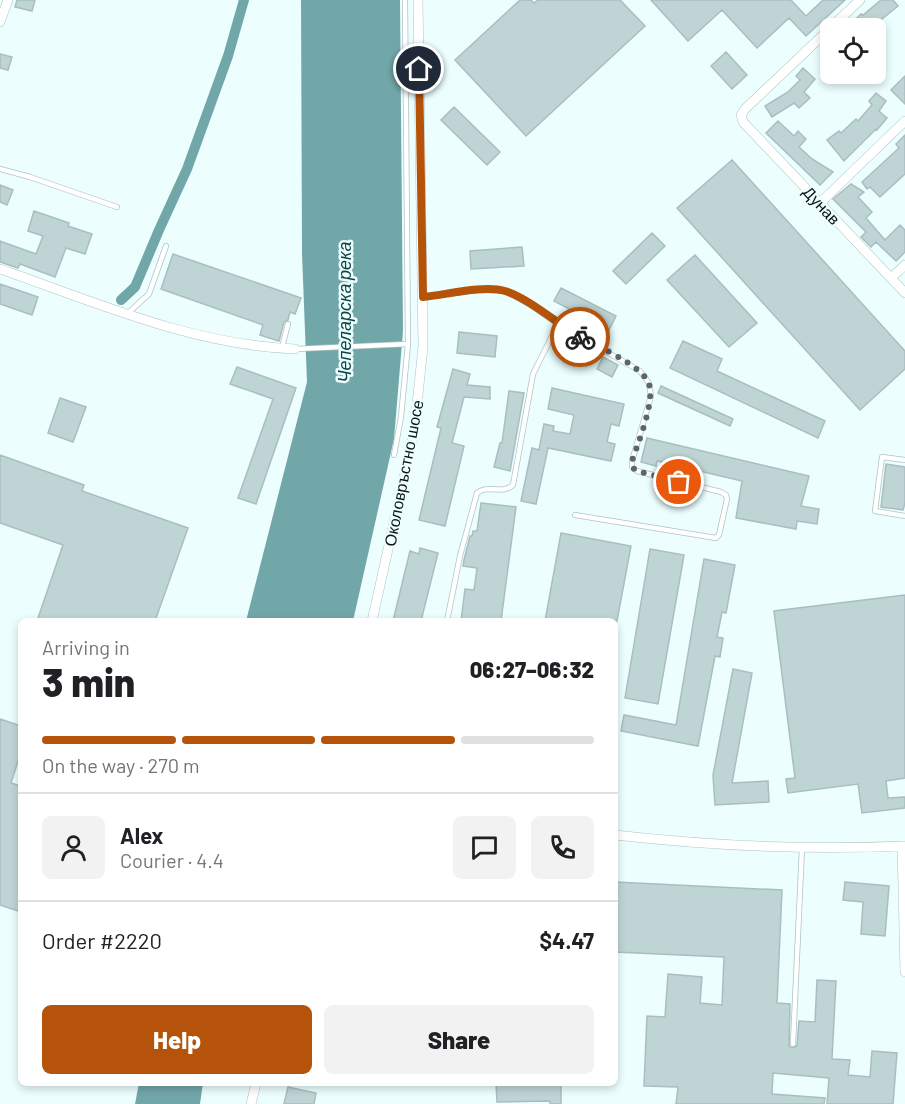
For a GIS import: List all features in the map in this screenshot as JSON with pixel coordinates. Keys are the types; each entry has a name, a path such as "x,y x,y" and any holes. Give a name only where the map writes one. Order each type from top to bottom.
{"street":[{"path":"0,22 8,0"},
{"name":"Околовръстно шосе","path":"373,618 414,433 423,347 418,0"},
{"name":"Дунав","path":"860,0 745,109 741,116 743,122 905,293"},
{"path":"820,202 905,121"},
{"path":"891,278 905,265"},
{"path":"0,269 210,339 248,346 294,349"},
{"path":"618,835 668,841 802,848 903,846 905,972"},
{"path":"250,1104 255,1086"}],"lane":[{"path":"394,455 401,417 408,344 405,0"},
{"path":"0,169 117,207"},
{"path":"128,313 149,294 166,246"},
{"path":"423,297 486,289 505,291 640,371 649,382 651,396 632,461 633,468 637,471 721,492 726,495 727,499 719,535 716,538 575,515"},
{"path":"282,348 288,324"},
{"path":"448,618 460,556 477,493 484,489 506,490 513,485 533,374 558,324"},
{"path":"294,349 408,344"},
{"path":"905,460 882,458 875,511 905,516"},
{"path":"793,1044 802,848"}],"water":[{"name":"Чепеларска река","path":"301,0 400,0 403,331 394,439 354,618 247,618 307,382 302,254"},
{"path":"138,1086 203,1086 200,1104 135,1104"}],"building":[{"path":"17,0 35,0 32,11 15,7"},
{"path":"520,0 531,0 534,3 538,0 620,0 645,26 526,136 455,60"},
{"path":"651,0 791,0 806,16 823,0 845,0 826,18 820,18 820,23 806,36 789,18 757,48 722,10 688,41"},
{"path":"881,0 893,0 898,6 883,18 857,18"},
{"path":"726,52 747,75 732,89 711,66"},
{"path":"0,54 12,57 8,70 0,68"},
{"path":"803,68 815,79 804,92 810,98 799,108 794,103 772,117 765,106 788,92 800,80 796,76"},
{"path":"905,76 905,104 891,90"},
{"path":"876,93 886,101 879,111 887,118 844,161 827,140 839,131 841,133 856,119 858,121 872,105 869,101"},
{"path":"454,107 500,152 487,165 441,120"},
{"path":"778,121 794,136 798,131 806,139 799,147 812,159 833,172 820,185 766,133"},
{"path":"905,135 905,174 880,197 870,187 867,189 862,182 899,148 896,144"},
{"path":"732,160 905,351 905,369 860,410 677,208"},
{"path":"851,184 864,192 858,197 872,212 866,218 885,240 900,225 905,230 905,252 896,261 876,242 871,247 861,237 866,232 833,199"},
{"path":"0,185 13,190 7,205 0,202"},
{"path":"34,211 92,234 85,254 66,248 55,277 20,264 18,268 0,262 0,241 36,254 43,236 28,231"},
{"path":"652,233 665,246 626,284 613,271"},
{"path":"522,247 524,266 471,269 470,251"},
{"path":"173,254 301,298 295,314 290,312 288,320 284,322 279,341 260,335 263,325 161,289"},
{"path":"695,255 757,323 729,347 667,280"},
{"path":"0,284 38,297 32,315 0,304"},
{"path":"561,288 616,316 609,330 554,301"},
{"path":"459,332 497,336 495,357 457,353"},
{"path":"683,341 722,359 717,371 825,421 818,438 670,368"},
{"path":"603,357 618,365 612,377 597,369"},
{"path":"237,367 296,388 256,504 238,498 273,399 230,384"},
{"path":"453,369 470,374 467,385 490,387 490,399 464,397 452,443 464,446 445,526 419,520 441,428 437,427"},
{"path":"661,386 733,419 730,426 658,393"},
{"path":"552,388 624,404 619,426 611,424 607,442 615,444 611,461 548,448 536,504 521,501 532,448 539,450 544,424 554,426 553,431 570,434 574,415 548,409"},
{"path":"509,391 524,393 510,471 494,467 500,443 502,443"},
{"path":"60,398 86,407 73,442 48,433"},
{"path":"647,438 809,476 801,506 819,509 817,524 797,521 796,529 736,518 742,481 657,461 656,466 641,462"},
{"path":"0,455 84,485 82,491 188,528 156,618 38,618 63,545 0,523"},
{"path":"886,464 905,467 903,510 881,507"},
{"path":"481,503 516,507 501,618 461,618 465,589 474,590 477,568 463,566 470,536 473,531 477,531"},
{"path":"561,533 631,546 618,618 546,618"},
{"path":"420,548 438,553 422,618 394,618 410,551 419,554"},
{"path":"650,549 684,555 658,704 625,698"},
{"path":"704,559 735,565 726,613 722,612 717,637 723,638 720,657 715,656 698,746 621,731 624,715 676,725"},
{"path":"905,595 905,778 886,781 888,798 905,797 905,808 862,813 858,784 788,793 786,779 795,778 774,611"},
{"path":"733,669 752,673 732,783 768,781 769,802 715,805 713,775"},
{"path":"0,719 18,725 18,761 11,783 18,785 18,911 0,905"},
{"path":"618,882 782,890 777,1003 790,1004 789,1046 792,1048 797,1046 799,1021 815,1022 817,980 836,981 832,1059 850,1060 848,1075 870,1077 872,1051 897,1053 893,1104 827,1104 829,1078 773,1073 772,1094 825,1098 824,1104 676,1104 678,1087 644,1086 647,1016 665,1017 668,974 702,977 700,1003 722,1005 724,957 618,952"},
{"path":"845,882 889,886 885,936 861,934 863,902 843,900"},
{"path":"496,1086 561,1086 561,1104 550,1104 550,1101 497,1102"},
{"path":"288,1087 316,1093 314,1104 284,1104"}],"waterway":[{"path":"121,300 135,287 187,169 228,56 244,0"}],"way so far":[{"path":"580,337 640,371 649,382 651,396 632,461 633,468 679,482"}],"route":[{"path":"419,69 423,297 486,289 505,291 580,337"}]}
